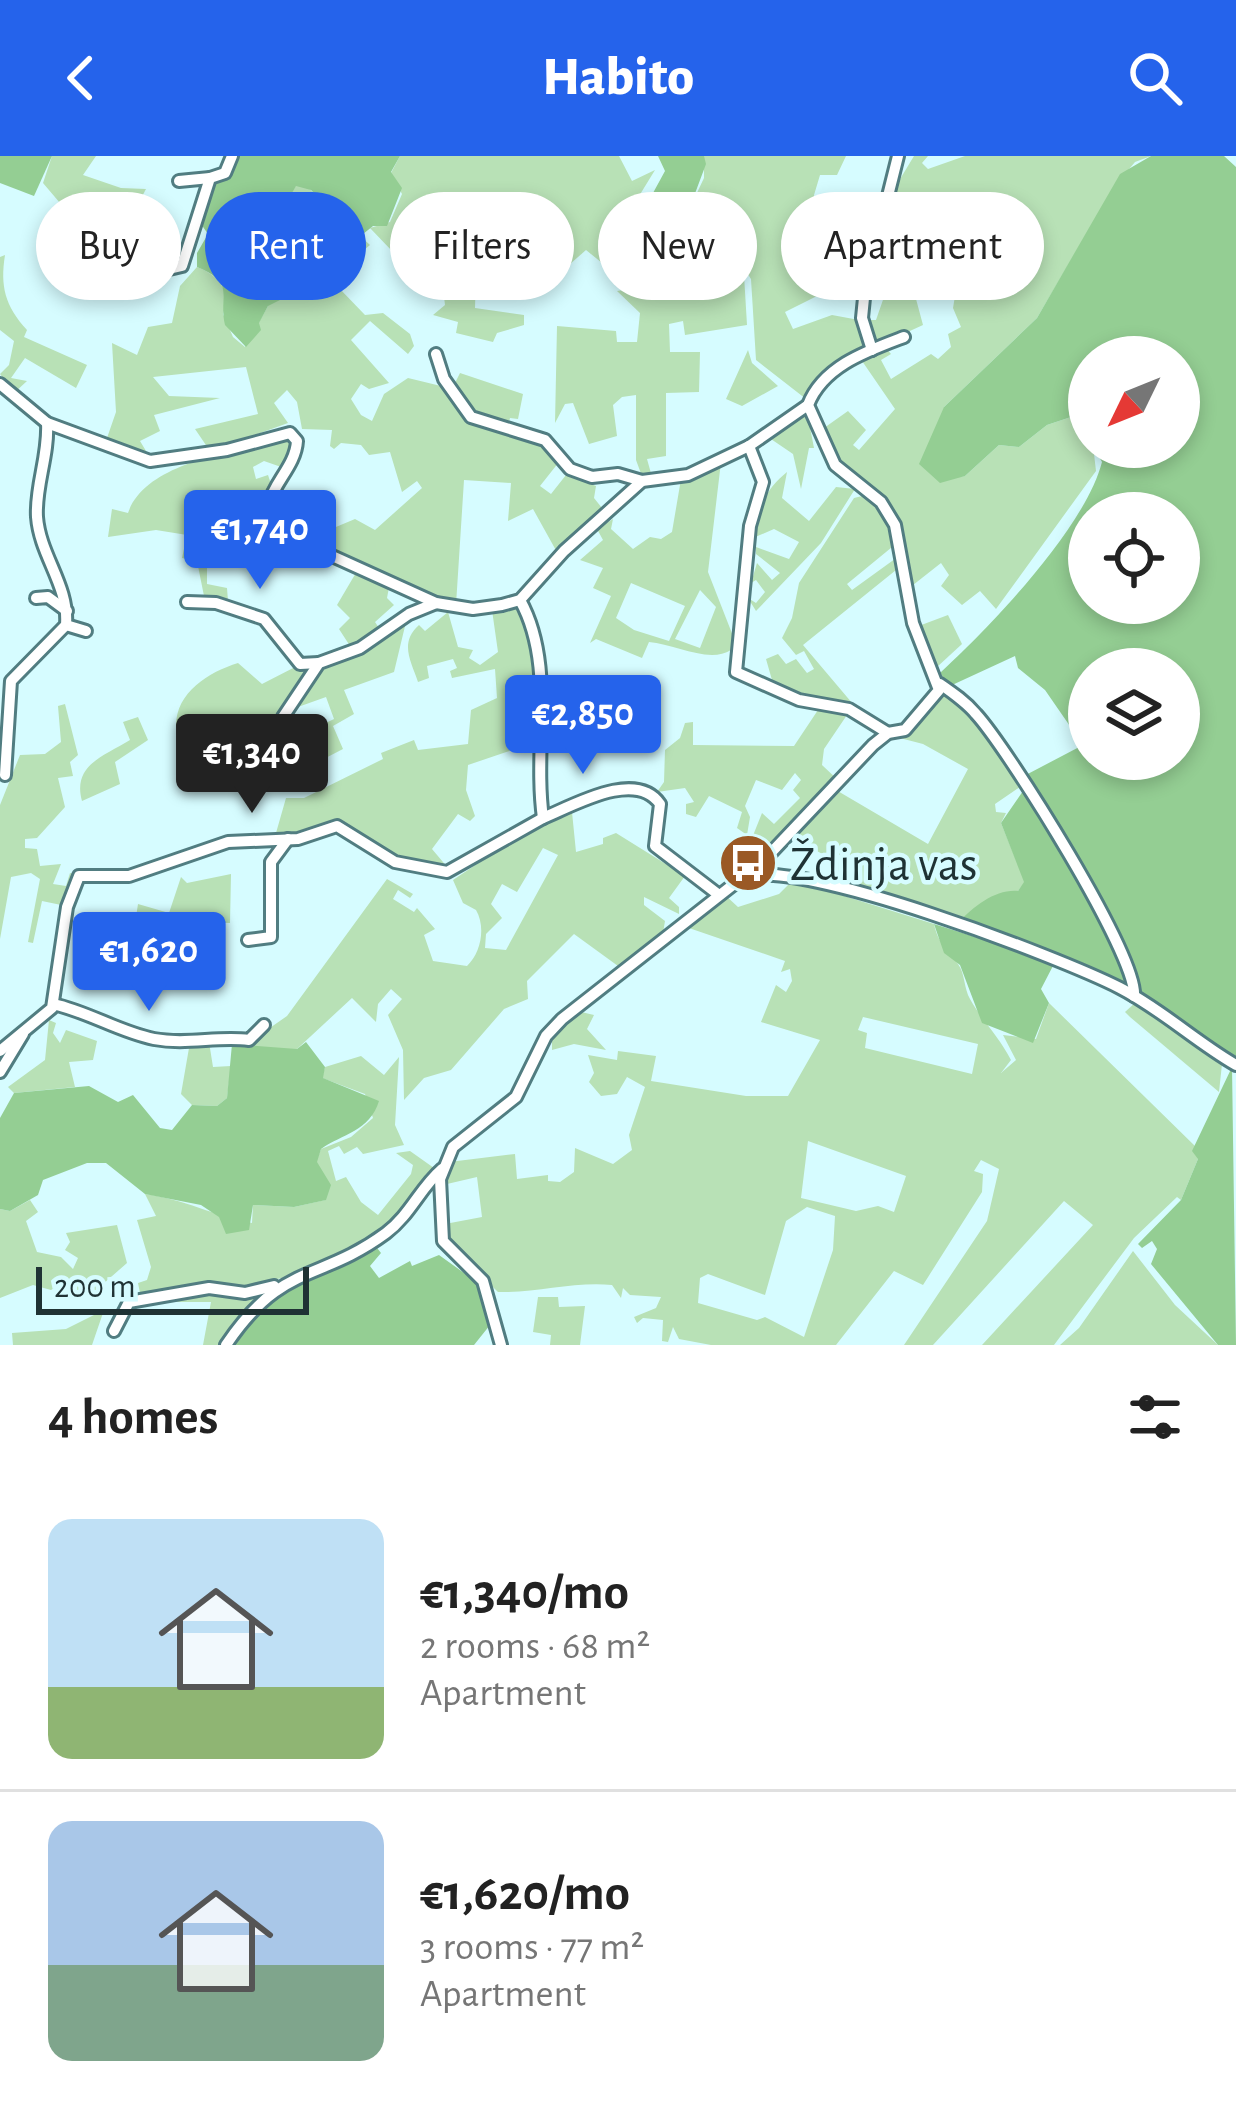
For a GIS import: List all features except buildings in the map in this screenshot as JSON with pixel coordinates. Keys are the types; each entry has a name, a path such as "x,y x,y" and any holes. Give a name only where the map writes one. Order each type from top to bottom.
{"street":[{"path":"179,181 225,173 232,156"},
{"path":"872,350 862,318 865,288 898,156"},
{"path":"181,266 210,178"},
{"path":"436,354 444,379 471,417 545,440 570,469 592,477 618,474 642,481 688,475 748,446 808,405 820,382 872,350 904,337"},
{"path":"0,384 47,423 164,462 290,433 297,441 296,455 267,501 267,517 277,531 436,603 472,610 520,600 564,551 642,481"},
{"path":"808,405 835,465 881,502 895,525 913,623 940,684 983,722 1047,823 1118,940 1135,984 1134,996"},
{"path":"47,423 38,518 69,627"},
{"path":"748,446 763,482 750,526 736,672 799,700 849,709 888,733"},
{"path":"36,598 48,597 69,627 86,632"},
{"path":"520,600 535,646 542,698 538,784 543,818"},
{"path":"187,602 216,603 264,619 301,664 319,663 360,648 409,614 436,603"},
{"path":"5,775 3,693 32,654 69,627"},
{"path":"304,744 283,717 319,663"},
{"path":"114,1331 129,1302 209,1288 245,1292 277,1285 371,1243 412,1210 453,1147 516,1097 552,1028 750,874 888,733 905,730 917,721 940,684"},
{"path":"0,1051 53,1004 67,908 79,876 129,876 228,842 288,839 337,826 380,855 409,865 455,870 543,818 604,794 636,788 649,792 660,804 654,839 658,852 719,895"},
{"path":"248,940 271,937 271,862 288,839"},
{"path":"750,874 821,881 1042,952 1134,996 1236,1064"},
{"path":"53,1004 137,1034 186,1044 226,1034 249,1040 264,1025"},
{"path":"0,1072 18,1050 24,1030"},
{"path":"442,1169 442,1241 483,1281 501,1345"},
{"path":"226,1345 277,1285"}],"green space":[{"path":"0,156 52,156 34,196 0,183"},
{"path":"52,156 96,156 83,175 121,188 146,189 51,192 43,183"},
{"path":"237,156 400,156 391,172 402,188 390,192 387,226 373,226 366,232 366,192 313,192 296,186 293,192 209,192 212,179"},
{"path":"400,156 619,156 632,181 655,170 642,192 598,192 598,260 586,250 574,261 574,192 401,192 391,173"},
{"path":"658,156 704,156 706,164 696,192 654,192 665,171"},
{"path":"704,156 846,156 837,175 820,175 815,192 781,192 781,300 809,300 785,312 793,329 832,315 859,320 868,347 806,399 756,360 752,300 757,300 757,192 697,192 704,178"},
{"path":"914,156 928,156 922,163 928,169 965,156 1151,156 1135,162 1114,187 1037,318 944,407 956,477 965,476 999,445 1019,447 1047,425 1068,418 1068,468 1096,468 1081,492 1068,492 1068,510 996,609 980,591 962,605 941,586 949,575 941,563 908,589 899,527 838,463 824,428 848,411 866,430 853,445 859,450 895,409 860,358 886,348 891,354 881,360 891,379 931,354 938,359 951,347 948,334 961,327 954,300 1044,300 1044,192 892,192"},
{"path":"1151,156 1224,156 1236,167 1236,1060 1143,998 1120,936 1022,777 1068,753 1068,780 1200,780 1200,648 1068,648 1068,723 1045,690 1018,668 1015,656 950,686 940,673 1009,603 1068,529 1068,624 1200,624 1200,492 1090,492 1100,468 1200,468 1200,336 1068,336 1068,418 1047,425 1019,447 999,445 965,476 940,483 919,464 944,407 1037,318 1120,174"},
{"path":"304,184 313,192 292,192 296,185"},
{"path":"390,222 390,249 370,228"},
{"path":"205,239 205,271 197,267 197,253"},
{"path":"5,255 6,295 27,330 24,337 87,365 76,388 25,358 11,378 27,381 14,393 0,374 9,365 14,341 0,330 0,257"},
{"path":"197,267 205,271 205,300 226,300 223,314 233,337 245,347 268,306 264,300 351,300 365,315 383,313 410,334 414,346 408,354 370,321 351,340 389,383 369,389 361,384 351,399 361,415 372,421 384,394 408,378 445,387 470,419 545,444 559,462 540,486 551,494 566,475 596,486 594,498 606,513 558,554 533,509 508,521 511,483 464,480 456,605 313,543 312,537 355,519 375,530 422,488 417,481 402,492 390,452 369,455 361,445 341,443 334,449 330,446 332,430 302,429 297,402 287,390 274,403 288,423 210,451 195,429 258,414 246,367 153,377 169,396 220,398 154,415 160,431 140,441 149,456 107,438 116,412 112,343 137,355 148,327 172,323 181,285"},
{"path":"223,300 280,300 268,306 259,323 261,330 246,347 225,325"},
{"path":"444,300 475,300 475,308 524,315 524,325 497,333 493,342 456,333 458,322 433,315"},
{"path":"626,300 746,300 747,325 685,335 683,321 669,324 670,352 700,352 699,392 666,393 666,456 647,459 652,477 643,479 636,460 636,395 622,397 613,405 617,436 589,444 573,403 565,404 555,423 557,326 616,331 617,342 637,342 640,313"},
{"path":"883,300 916,300 923,325 877,346 867,320 876,320"},
{"path":"748,350 752,363 778,386 742,406 726,399"},
{"path":"460,373 523,394 518,419 510,418 507,429 472,416 452,389"},
{"path":"807,412 814,448 809,448 801,489 793,454 768,437"},
{"path":"281,439 291,442 284,468 264,461 253,467 256,479 268,475 271,484 264,497 266,521 236,511 198,522 202,539 207,541 207,584 227,588 228,601 204,596 197,561 182,558 187,535 156,530 108,537 112,509 128,513 138,496 171,471"},
{"path":"721,462 708,572 733,636 731,650 702,654 649,642 642,658 596,639 590,643 611,596 593,588 603,568 580,560 603,540 597,529 613,519 611,529 633,549 650,537 661,539 672,532 681,479","holes":["631,583 685,606 669,641 634,630 616,618","700,590 716,607 700,648 675,639"]},
{"path":"787,472 782,498 809,521 836,487 855,489 821,543 756,611 748,598 756,603 765,592 756,580 751,583 757,563 772,580 780,573 756,554 756,547 789,559 799,542 774,529 753,538 763,500"},
{"path":"866,495 886,515 897,543 847,584 852,590 899,556 901,566 803,645 858,710 816,703 753,680 772,680 766,659 778,654 786,664 796,659 807,673 814,669 804,651 796,655 782,638 792,618 799,583 854,498"},
{"path":"360,566 390,582 387,598 394,605 375,622 381,631 352,649 339,629 350,618 337,605"},
{"path":"520,606 536,665 536,742 468,765 466,790 475,816 470,821 458,814 432,849 448,868 398,860 335,823 299,836 276,833 286,798 304,798 383,759 381,753 414,740 418,750 468,744 471,710 497,698 495,669 452,678 450,671 457,668 453,659 427,666 429,678 418,682 408,652 409,639 419,625 425,631 448,612 458,647 473,650 469,658 480,665 498,652 492,610"},
{"path":"948,615 962,644 937,667 916,627"},
{"path":"406,622 394,672 344,690 354,714 333,726 343,749 312,765 312,771 283,777 280,753 258,753 251,739 211,748 207,734 176,726 188,693 216,672 238,663 262,684 299,665 308,671 277,722 295,739 290,744 300,762 320,752 313,737 302,736 286,722 290,714 309,731 334,719 326,697 298,707 320,667"},
{"path":"944,692 983,728 1020,787 995,804 996,812 1006,813 1001,823 1025,882 1018,891 959,922 830,880 836,861 786,835 836,790 928,844 968,769 923,744 896,737 912,728"},
{"path":"65,704 78,755 70,762 73,776 58,778 65,807 37,838 25,839 25,848 37,849 40,866 61,864 53,884 66,886 70,873 77,875 66,906 42,901 33,943 28,942 40,879 31,873 11,877 0,939 0,805 20,755 45,754 61,742 58,706"},
{"path":"820,707 849,712 824,749 822,765 839,781 761,853 752,838 762,813 774,824 800,798 793,790 801,780 795,773 782,790 756,780 745,806 750,817 747,835 737,828 742,812 709,796 696,817 686,814 686,804 694,802 685,788 657,792 664,782 665,750 680,738 685,723 693,722 693,745 794,746"},
{"path":"138,717 148,740 115,762 120,784 82,801 86,770 130,740 123,722"},
{"path":"1023,791 1114,942 1130,979 1126,986 1044,949 959,922 986,900 1018,891 1024,882 1001,823"},
{"path":"572,812 576,852 603,844 603,838 616,833 685,876 669,898 679,907 679,914 644,897 644,905 665,921 663,933 618,966 574,934 527,981 528,999 504,1009 451,1070 424,1078 404,1100 403,1050 388,1015 402,999 391,989 378,1004 376,1022 352,998 297,1049 252,1050 247,1044 287,1016 387,879 413,894 410,898 398,890 393,899 414,912 417,908 435,929 424,935 433,961 467,966 479,947 481,924 476,910 463,903 453,880 538,823","holes":["543,848 558,855 506,950 485,948 486,934 502,918 491,904 502,884 517,892"]},
{"path":"231,874 230,923 199,922 191,974 156,972 163,926 136,917 138,904 169,913 181,877 187,883"},
{"path":"793,880 934,924 960,968 970,999 1011,1060 1001,1073 1016,1060 1003,1035 1036,1039 1049,1003 1196,1147 1198,1159 1181,1200 1177,1197 1134,1238 1054,1345 982,1345 1093,1225 1064,1201 933,1345 904,1345 987,1221 999,1169 981,1160 974,1171 983,1174 982,1192 923,1285 894,1271 836,1345 711,1345 679,1339 673,1327 668,1342 662,1341 663,1320 643,1318 637,1323 634,1317 656,1308 661,1297 630,1295 623,1288 621,1298 612,1285 598,1284 498,1292 448,1243 445,1224 482,1217 477,1177 447,1184 449,1162 515,1154 517,1179 548,1175 548,1181 560,1182 574,1172 575,1148 613,1164 632,1150 629,1135 645,1087 627,1077 617,1094 601,1096 589,1082 594,1073 588,1055 617,1060 618,1051 656,1056 651,1081 746,1096 788,1096 820,1040 761,1022 776,985 786,992 792,981 790,969 781,972 785,961 686,927 725,895 738,907 779,894","holes":["863,1017 978,1044 972,1074 865,1048 867,1033 858,1030","808,1141 906,1176 894,1212 878,1206 856,1211 801,1198","807,1207 835,1216 833,1250 804,1337 765,1317 757,1320 698,1303 700,1278 708,1274 765,1295 786,1221"]},
{"path":"934,924 1055,962 1041,989 1049,1003 1033,1043 982,1023 960,965 944,953"},
{"path":"1136,1002 1222,1064 1219,1092 1125,1012"},
{"path":"577,1011 594,1015 587,1029 606,1050 574,1044 552,1050 552,1035"},
{"path":"49,1020 56,1023 53,1033 60,1043 66,1030 97,1041 93,1060 69,1062 75,1087 14,1093 8,1087 45,1060"},
{"path":"209,1042 213,1067 231,1066 227,1098 217,1106 192,1105 181,1094 189,1048"},
{"path":"306,1042 325,1067 323,1078 379,1101 362,1125 321,1149 317,1162 331,1185 326,1200 294,1207 253,1205 249,1230 226,1234 219,1217 201,1205 145,1194 106,1163 87,1163 43,1180 38,1195 10,1211 0,1209 0,1118 14,1093 89,1086 118,1102 133,1095 160,1128 172,1130 192,1105 217,1106 227,1098 232,1044 297,1049"},
{"path":"361,1056 384,1075 399,1057 395,1125 404,1145 363,1154 357,1147 344,1154 339,1146 328,1151 336,1181 346,1177 361,1202 378,1215 411,1174 413,1165 396,1153 410,1151 434,1168 412,1204 382,1233 307,1270 223,1290 141,1298 138,1283 147,1280 151,1267 137,1220 156,1216 145,1194 252,1223 253,1205 294,1207 325,1200 316,1162 321,1149 351,1137 373,1118 365,1094 322,1078 325,1067"},
{"path":"1232,1067 1236,1345 1218,1345 1151,1264 1157,1249 1152,1241 1142,1248 1138,1244 1181,1200 1198,1159 1192,1151"},
{"path":"30,1200 38,1212 26,1221 37,1252 61,1257 73,1269 78,1258 65,1250 70,1242 66,1233 117,1225 127,1263 95,1291 72,1296 72,1282 66,1280 51,1290 33,1285 0,1298 0,1209 10,1211"},
{"path":"374,1244 381,1253 370,1266 379,1278 410,1261 412,1266 439,1255 478,1283 490,1325 474,1345 229,1345 271,1293"},
{"path":"1133,1251 1175,1305 1218,1345 1060,1345 1079,1328"},
{"path":"207,1290 265,1294 223,1345 203,1345 211,1302 166,1302"},
{"path":"538,1297 558,1297 559,1307 585,1306 580,1345 550,1345 551,1335 533,1332"},
{"path":"104,1310 92,1345 13,1345 12,1333 66,1329"}],"place":[{"name":"Ždinja vas","path":"748,863"}]}
